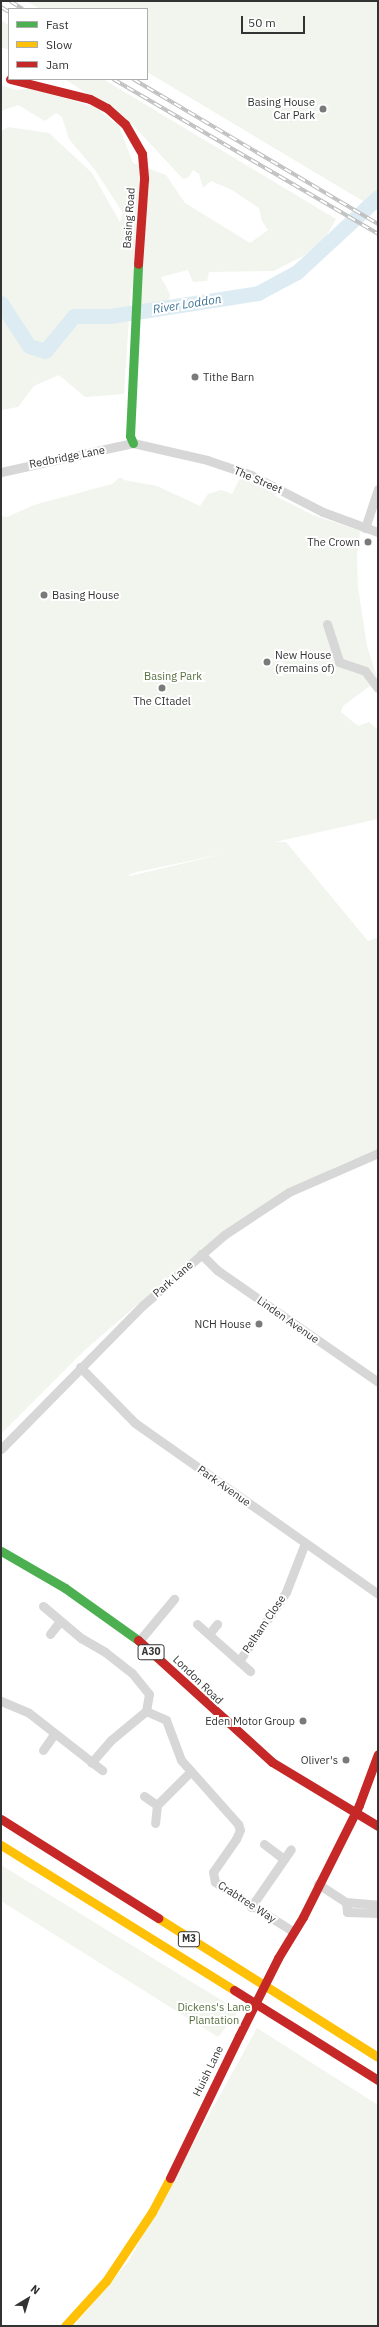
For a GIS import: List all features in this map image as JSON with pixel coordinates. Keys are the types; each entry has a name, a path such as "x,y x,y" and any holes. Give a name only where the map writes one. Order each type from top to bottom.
{"main road":[{"name":"Basing Road","path":"14,80 90,99 119,117 135,138 144,160 145,172 134,304 130,436 133,443"},
{"name":"London Road","path":"1,1551 65,1588 139,1641 272,1762 355,1814 378,1826"},
{"name":"Huish Lane","path":"65,2326 106,2281 152,2212 176,2167 278,1958 294,1932 355,1814 378,1754"},
{"name":"M3","path":"1,1819 378,2057"},
{"name":"M3","path":"1,1845 378,2080"}],"street":[{"name":"Redbridge Lane","path":"1,472 133,443"},
{"name":"The Street","path":"133,443 207,460 251,475 323,512 378,532"},
{"path":"364,528 378,489"},
{"path":"327,624 339,662 365,671 378,688"},
{"name":"Park Lane","path":"1,1449 80,1367 143,1305 201,1254 261,1209 289,1192 378,1153"},
{"name":"Linden Avenue","path":"201,1254 217,1270 378,1382"},
{"name":"Park Avenue","path":"80,1367 135,1423 378,1594"},
{"name":"Pelham Close","path":"238,1661 286,1592 305,1543"},
{"path":"139,1641 174,1599"},
{"path":"43,1606 81,1638 105,1652 144,1686 149,1694 146,1711 111,1740 92,1763"},
{"path":"50,1634 60,1621"},
{"name":"Pelham Close","path":"197,1624 250,1671"},
{"path":"209,1634 217,1624"},
{"path":"1,1702 29,1713 102,1770"},
{"name":"Crabtree Way","path":"146,1711 162,1717 169,1724 175,1749 191,1771 226,1809 240,1830 236,1839 215,1868 213,1877 215,1882 251,1907 294,1932"},
{"path":"43,1750 54,1734"},
{"path":"155,1823 157,1805 191,1771"},
{"path":"144,1796 157,1805"},
{"path":"264,1844 284,1859"},
{"path":"251,1907 291,1849"},
{"path":"318,1884 346,1902 378,1905"},
{"path":"346,1902 347,1912 378,1913"}],"green space":[{"path":"26,1 378,1 378,210 148,73 148,8 38,8"},
{"path":"1,20 8,24 8,50 1,47"},
{"path":"66,80 105,80 336,219 326,237 303,256 274,271 209,272 207,281 193,282 188,270 161,277 170,294 169,305 139,309 131,287 124,394 85,397 59,375 34,386 18,407 1,410 1,131 8,127 49,133 92,173 120,222 123,213 95,170 69,139 62,117 56,113 45,121 18,105 1,111 1,85 17,90 30,88 95,107 119,126 133,163 166,175 185,203 250,243 268,230 262,221 259,208 232,190 211,181 203,188 199,174 193,170 188,178 183,179 132,124"},
{"name":"Basing Park","path":"120,477 124,480 157,486 200,506 208,494 221,490 232,494 240,478 277,492 275,496 313,515 360,531 357,555 358,587 367,646 378,680 343,706 341,712 358,726 369,722 378,730 378,819 275,842 286,842 368,941 378,937 378,1149 335,1167 190,1259 86,1349 1,1434 1,516 7,517 34,505 112,484","holes":["227,853 130,876 128,875 137,872"]},
{"name":"Dickens's Lane Plantation","path":"1,1865 239,2011 218,2037 1,1901"},
{"path":"257,2028 378,2105 378,2326 74,2326 128,2262"}],"shaded area":[{"path":"378,192 378,208 377,209 366,203"}],"waterway":[{"name":"River Loddon","path":"1,303 29,346 45,351 74,316 110,316 258,293 297,272 378,197"}],"railway":[{"path":"10,1 21,8"},
{"path":"1,7 8,11"},
{"path":"115,80 378,234"},
{"path":"135,80 378,224"}],"traffic: fast":[{"path":"133,443 130,436 138,264"},
{"path":"1,1551 65,1588 138,1640"}],"traffic: slow":[{"path":"1,1845 234,1990"},
{"path":"158,1918 378,2057"},
{"path":"65,2326 106,2281 152,2212 170,2178"}],"traffic: jam":[{"path":"14,80 90,99 107,108 125,124 142,154 144,179 138,264"},
{"path":"138,1640 272,1762 378,1826"},
{"path":"278,1958 303,1917 359,1805 378,1754"},
{"path":"1,1819 158,1918"},
{"path":"239,2036 278,1958"},
{"path":"234,1990 378,2080"},
{"path":"170,2178 239,2036"}],"place":[{"name":"Basing House Car Park","path":"323,109"},
{"name":"Tithe Barn","path":"195,377"},
{"name":"The Crown","path":"368,542"},
{"name":"Basing House","path":"44,595"},
{"name":"New House (remains of)","path":"267,662"},
{"name":"The CItadel","path":"162,688"},
{"name":"NCH House","path":"259,1324"},
{"name":"Eden Motor Group","path":"303,1721"},
{"name":"Oliver's","path":"346,1760"}]}
